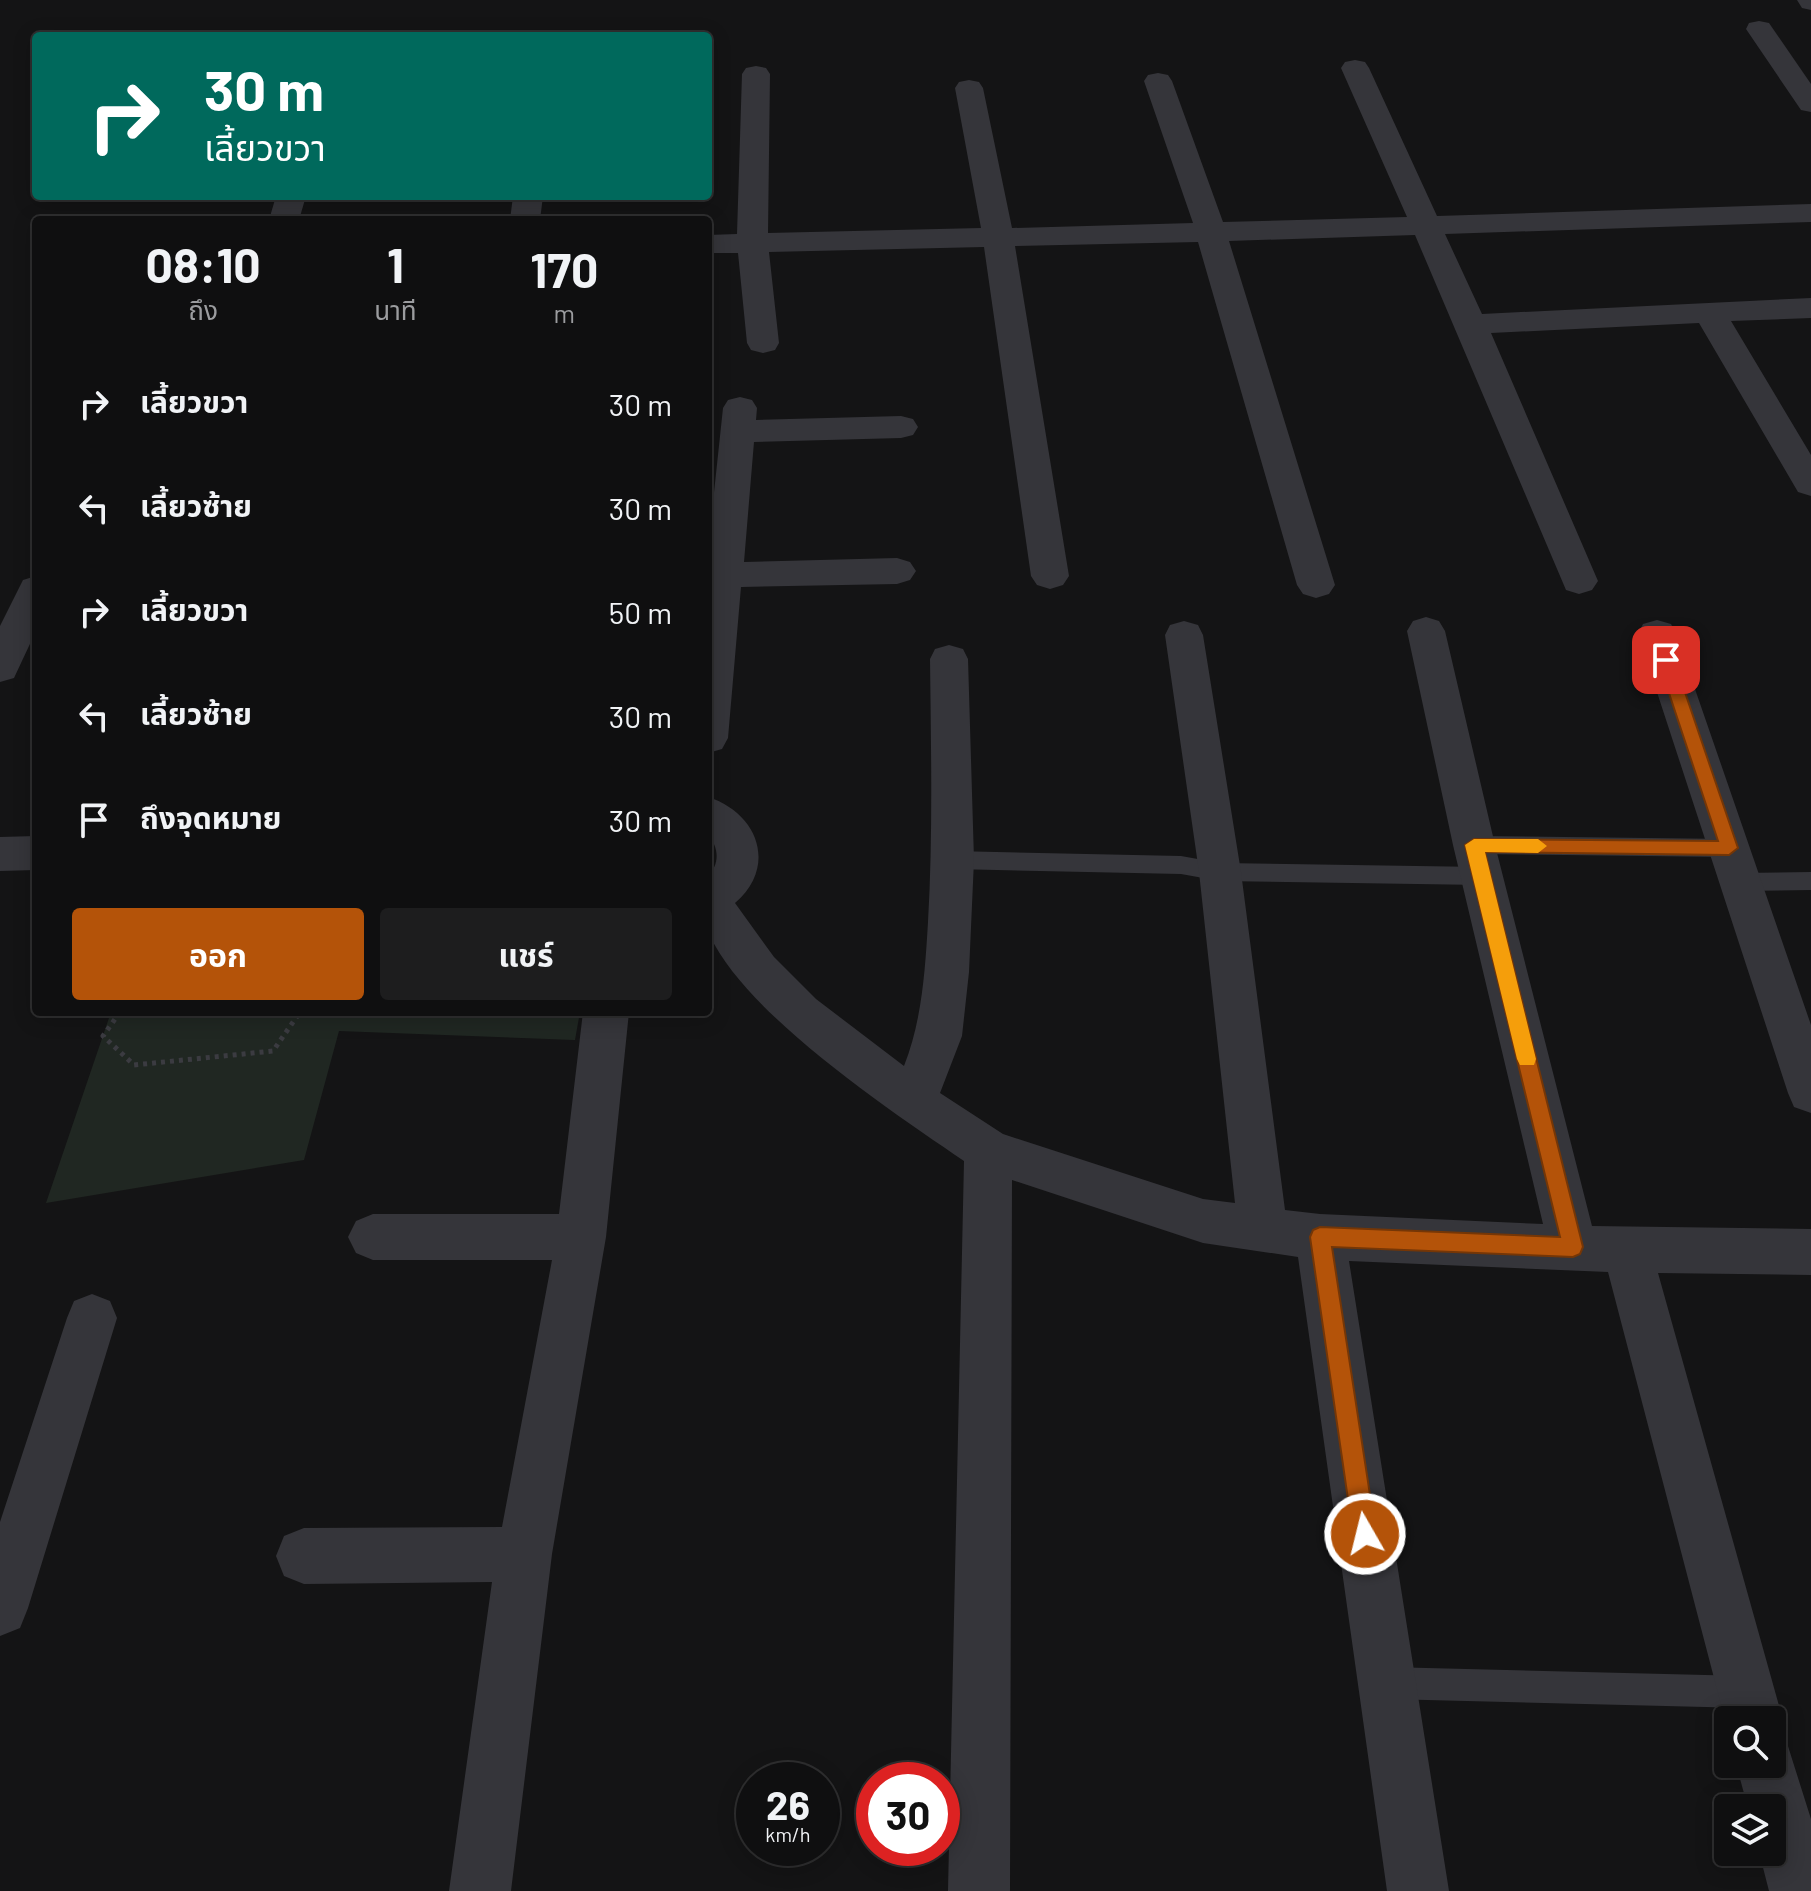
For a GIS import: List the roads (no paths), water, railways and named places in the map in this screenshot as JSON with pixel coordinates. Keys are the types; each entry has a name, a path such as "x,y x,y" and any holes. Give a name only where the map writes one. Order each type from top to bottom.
{"street":[{"path":"1759,29 1811,104"},
{"path":"1355,68 1471,324 1579,581"},
{"path":"756,74 752,241 763,343"},
{"path":"1158,81 1211,232 1316,585"},
{"path":"969,88 998,236 1050,576"},
{"path":"712,244 1811,213"},
{"path":"1471,324 1811,308"},
{"path":"1710,314 1811,484"},
{"path":"712,666 717,575 740,419 901,427"},
{"path":"717,575 897,571"},
{"path":"0,668 32,600"},
{"path":"1426,631 1478,861 1573,1247"},
{"path":"1657,634 1811,1093"},
{"path":"1184,635 1220,872 1263,1230"},
{"path":"914,1101 939,1036 947,972 953,860 949,659"},
{"path":"712,815 723,821 736,839 739,861 729,883 712,897"},
{"path":"0,854 32,853"},
{"path":"712,906 758,970 800,1012 914,1101 988,1151 1203,1221 1320,1237 1627,1250 1811,1252"},
{"path":"480,1891 524,1554 581,1237 606,1016"},
{"path":"979,1891 988,1151"},
{"path":"373,1237 581,1237"},
{"path":"1320,1237 1418,1891"},
{"path":"1627,1250 1750,1706"},
{"path":"0,1608 92,1318"},
{"path":"304,1556 524,1554"},
{"path":"1770,1778 1800,1891"}],"lane":[{"path":"953,860 1181,865 1220,872 1478,861 1734,865 1811,881"},
{"path":"1387,1683 1750,1706"}]}
